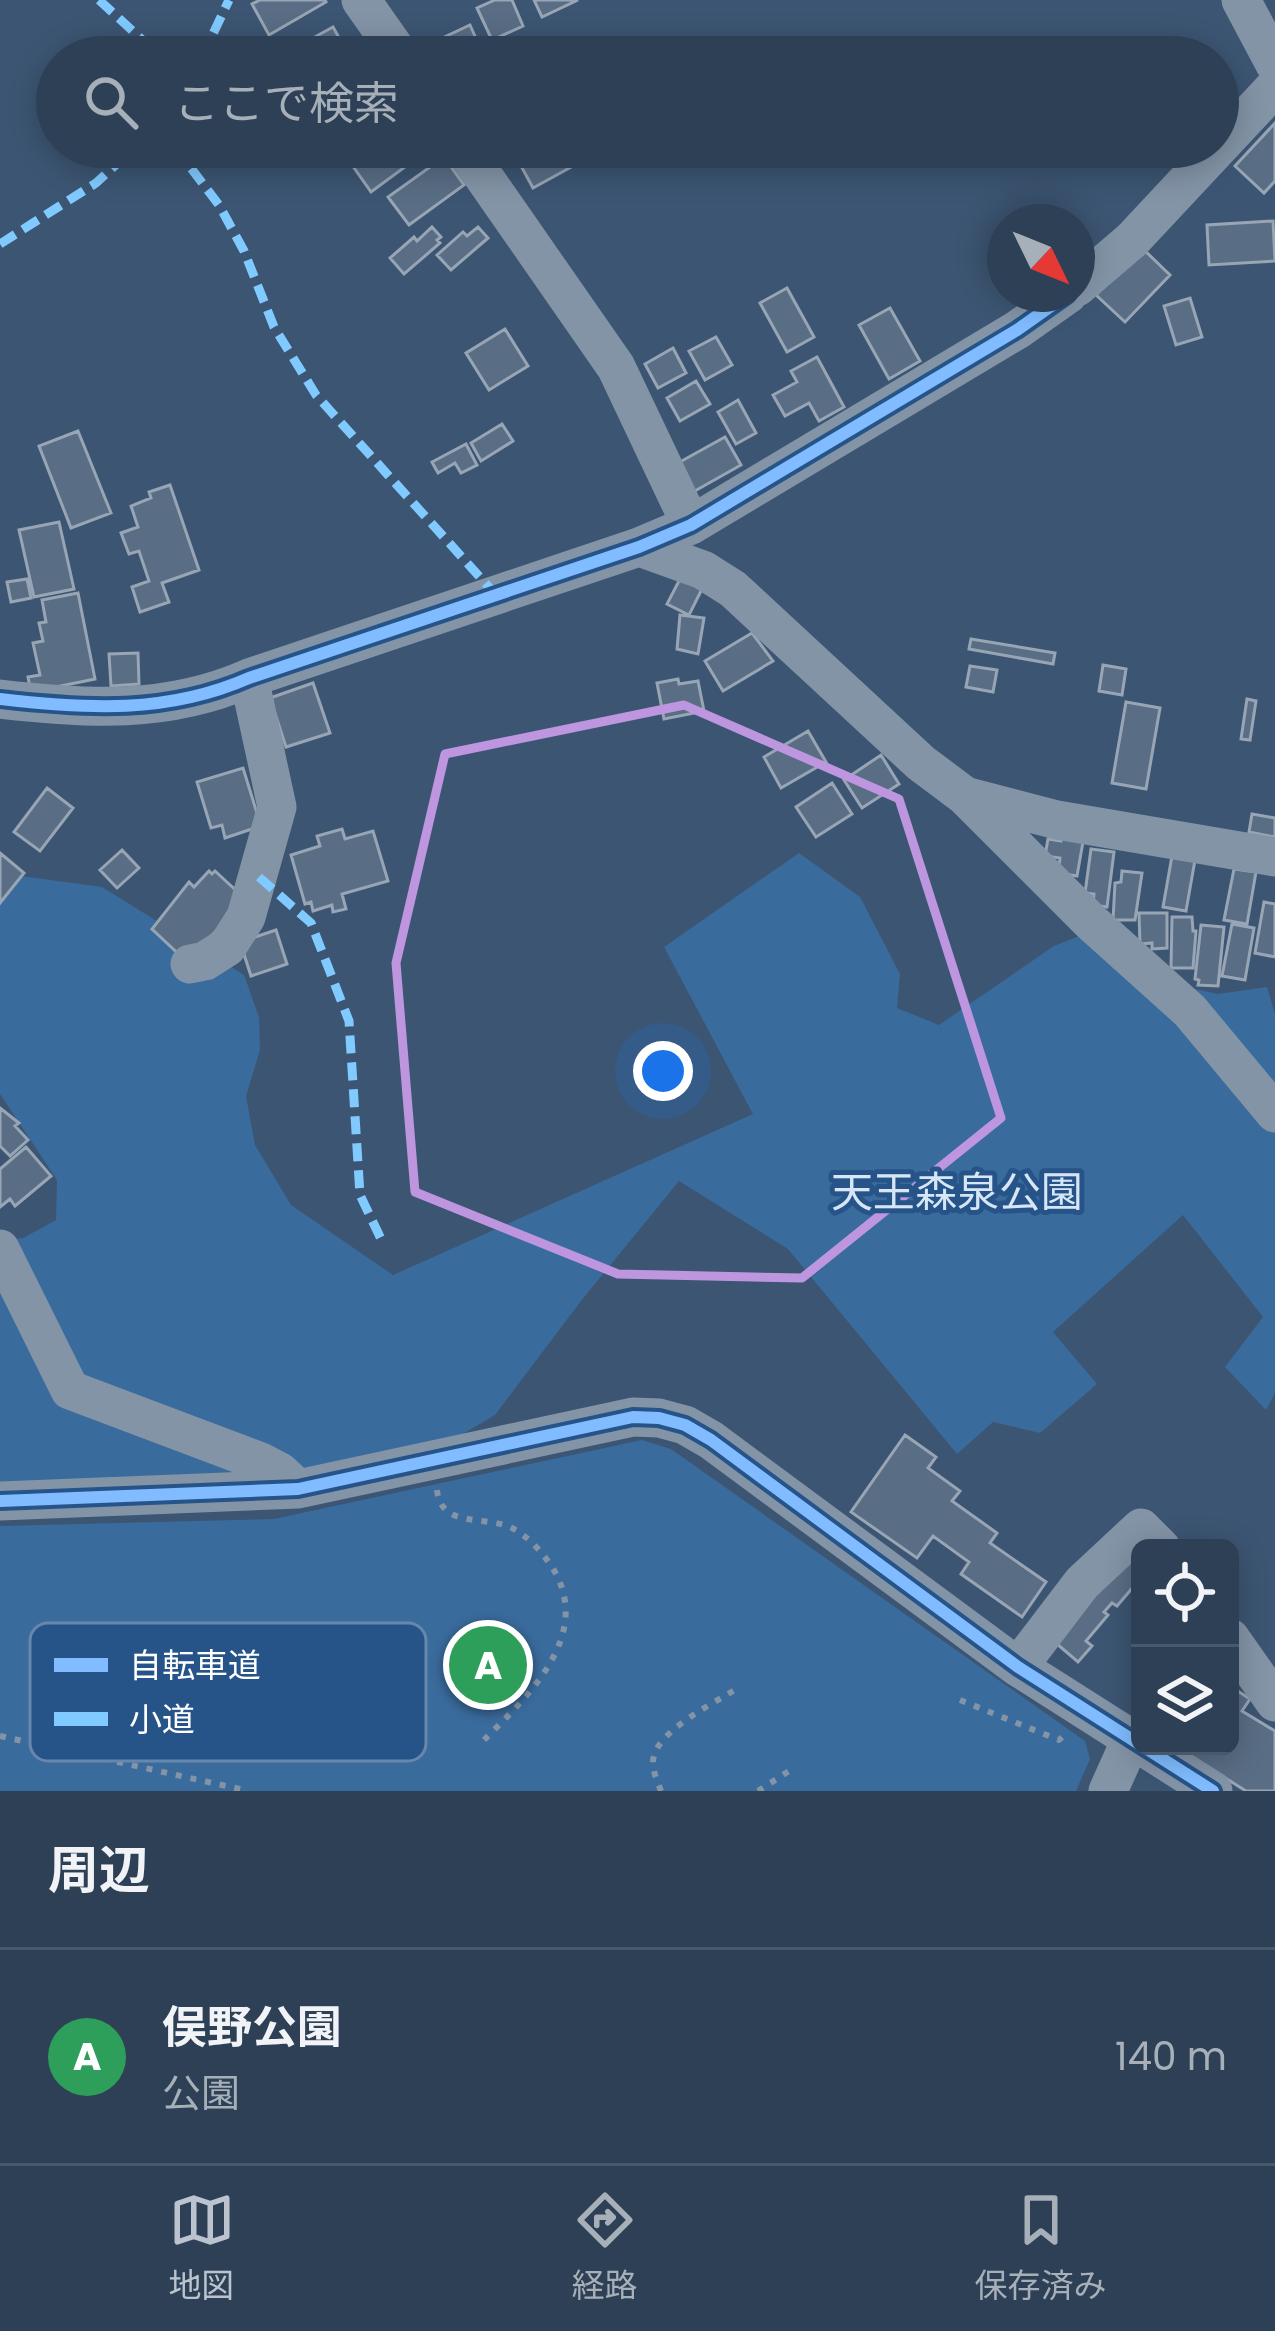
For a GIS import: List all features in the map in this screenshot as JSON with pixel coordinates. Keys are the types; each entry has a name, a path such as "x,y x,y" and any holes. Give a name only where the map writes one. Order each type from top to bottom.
{"street":[{"path":"361,0 386,36"},
{"path":"1241,0 1275,64"},
{"path":"1239,126 1275,87"},
{"path":"478,168 616,368 691,525"},
{"path":"1095,272 1132,240 1199,168"},
{"path":"0,699 74,708 141,706 207,696 639,548 691,525 1042,312"},
{"path":"639,548 703,570 733,589 922,763 965,796 1090,922 1190,1011 1275,1113"},
{"path":"190,964 205,962 227,947 246,917 277,807 249,678"},
{"path":"965,796 1058,820 1275,857"},
{"path":"0,1249 70,1390 261,1462 298,1489"},
{"path":"0,1501 298,1489 633,1417 659,1418 685,1425 1018,1667 1213,1791"},
{"path":"1018,1667 1082,1583 1141,1528 1152,1539"},
{"path":"1236,1647 1275,1702"},
{"path":"1108,1791 1130,1742"}],"path":[{"path":"434,1461 438,1503 449,1515 510,1527 538,1548 564,1594 566,1622 554,1658 532,1692 482,1742"},
{"path":"661,1791 652,1765 655,1749 668,1733 736,1689"},
{"path":"960,1700 1059,1740 1072,1724"},
{"path":"0,1736 30,1743"},
{"path":"113,1761 249,1791"},
{"path":"758,1791 789,1772"}],"highlighted area":[{"path":"684,705 899,799 1001,1118 802,1278 618,1274 415,1192 396,963 445,754"}],"green space":[{"name":"天王森泉公園","path":"799,853 860,897 900,974 897,1008 939,1025 1054,946 1112,923 1191,988 1218,994 1267,987 1275,1014 1275,1393 1266,1410 1225,1367 1263,1317 1183,1215 1053,1332 1097,1384 1040,1433 993,1422 957,1454 788,1249 679,1181 495,1415 419,1460 378,1477 0,1485 0,1241 23,1238 56,1220 57,1180 0,1094 0,901 21,876 102,887 244,975 259,1017 260,1050 246,1096 255,1145 291,1205 393,1275 753,1114 664,947"},
{"path":"642,1440 671,1449 1085,1741 1090,1759 1076,1791 0,1791 0,1526 274,1519"}],"building":[{"path":"260,0 326,2 269,35 252,4"},
{"path":"495,0 512,0 523,26 490,36 477,8"},
{"path":"534,0 578,0 542,17"},
{"path":"470,25 475,36 447,36"},
{"path":"333,27 338,36 317,36"},
{"path":"1275,123 1275,181 1264,193 1237,168"},
{"path":"354,168 404,168 371,192"},
{"path":"429,168 452,168 464,185 409,225 388,197"},
{"path":"522,168 569,168 533,188"},
{"path":"1273,221 1275,261 1209,265 1207,225"},
{"path":"432,227 440,243 404,274 390,258"},
{"path":"478,227 488,238 451,270 437,255 463,232 467,236"},
{"path":"1141,247 1170,275 1125,322 1096,295"},
{"path":"787,288 814,337 787,352 760,303"},
{"path":"1190,298 1202,337 1176,345 1164,306"},
{"path":"890,308 920,361 889,379 859,325"},
{"path":"505,329 528,366 489,390 466,353"},
{"path":"716,337 732,365 705,380 689,351"},
{"path":"673,348 686,373 658,388 645,364"},
{"path":"817,357 844,407 819,421 809,403 785,416 773,395 797,382 791,371"},
{"path":"696,381 710,404 680,421 667,398"},
{"path":"738,400 756,433 736,444 718,412"},
{"path":"502,424 513,441 481,461 471,443"},
{"path":"78,431 111,513 71,528 39,446"},
{"path":"725,437 741,465 693,492 678,463"},
{"path":"466,444 477,465 461,473 455,463 438,473 432,462"},
{"path":"170,485 199,570 162,583 169,602 140,612 132,587 149,581 139,551 129,554 121,533 138,527 131,506 151,498 149,492"},
{"path":"59,522 74,589 34,597 19,530"},
{"path":"27,579 31,598 11,602 7,582"},
{"path":"680,579 702,589 689,615 667,604"},
{"path":"78,593 95,679 31,692 28,677 40,675 33,643 43,641 42,600"},
{"path":"680,615 704,618 698,654 677,649"},
{"path":"752,633 773,661 723,691 705,661"},
{"path":"971,639 1055,653 1053,664 969,649"},
{"path":"138,653 139,684 111,686 109,654"},
{"path":"1103,665 1126,669 1122,695 1099,691"},
{"path":"970,666 997,670 993,692 966,687"},
{"path":"678,679 679,684 698,681 704,711 664,719 657,683"},
{"path":"313,683 330,733 286,747 270,698"},
{"path":"1247,699 1256,701 1250,740 1241,739"},
{"path":"1126,702 1160,708 1146,789 1112,783"},
{"path":"808,731 826,762 781,788 764,757"},
{"path":"881,755 899,784 862,808 844,780"},
{"path":"243,768 261,826 225,838 222,825 211,828 197,782"},
{"path":"832,783 852,814 816,837 796,807"},
{"path":"47,788 73,808 40,851 14,832"},
{"path":"1252,814 1275,818 1275,837 1249,832"},
{"path":"342,829 345,839 373,831 388,881 342,894 346,909 333,912 332,905 313,911 311,902 305,904 291,855 320,846 317,836"},
{"path":"1062,832 1084,836 1077,876 1058,873 1060,858 1045,856 1048,839 1061,841"},
{"path":"1091,849 1114,852 1107,907 1093,905 1094,894 1085,893"},
{"path":"122,850 139,868 117,888 100,870"},
{"path":"0,853 24,873 0,903"},
{"path":"1172,856 1195,860 1186,911 1163,907"},
{"path":"1234,869 1256,872 1247,924 1224,920"},
{"path":"209,871 215,871 243,897 243,904 186,961 152,929 189,882 194,887"},
{"path":"1122,871 1142,873 1135,920 1113,920 1115,883 1121,882"},
{"path":"1264,902 1275,904 1275,957 1255,953"},
{"path":"1139,913 1167,913 1167,948 1140,944"},
{"path":"1172,917 1192,917 1196,931 1193,968 1171,968"},
{"path":"1232,924 1254,928 1245,980 1222,976"},
{"path":"1201,925 1224,927 1218,986 1198,985 1195,979"},
{"path":"276,930 287,964 251,976 240,942"},
{"path":"0,1108 19,1123 15,1126 28,1140 10,1156 0,1146"},
{"path":"26,1147 51,1176 15,1206 10,1199 0,1207 0,1169"},
{"path":"905,1435 936,1457 928,1468 960,1491 952,1501 997,1533 990,1543 1046,1582 1022,1617 961,1574 969,1562 933,1536 917,1558 851,1512"},
{"path":"1131,1557 1131,1590 1117,1606 1112,1603 1104,1612 1108,1615 1086,1641 1092,1646 1078,1662 1057,1644 1065,1623"},
{"path":"1239,1692 1250,1699 1242,1711 1275,1731 1275,1791 1246,1791 1189,1755 1239,1755"}],"marked path":[{"path":"99,0 138,36"},
{"path":"212,36 229,0"},
{"path":"0,244 112,168"},
{"path":"191,168 219,205 244,251 274,327 316,395 496,595"},
{"path":"259,877 311,923 349,1021 360,1195 381,1239"}],"cycle path":[{"path":"0,699 126,706 188,698 639,547 691,525 1042,312"},
{"path":"0,1501 298,1489 633,1417 659,1418 685,1425 711,1440 1018,1667 1213,1791"}],"place":[{"name":"俣野公園","path":"488,1665"}]}
